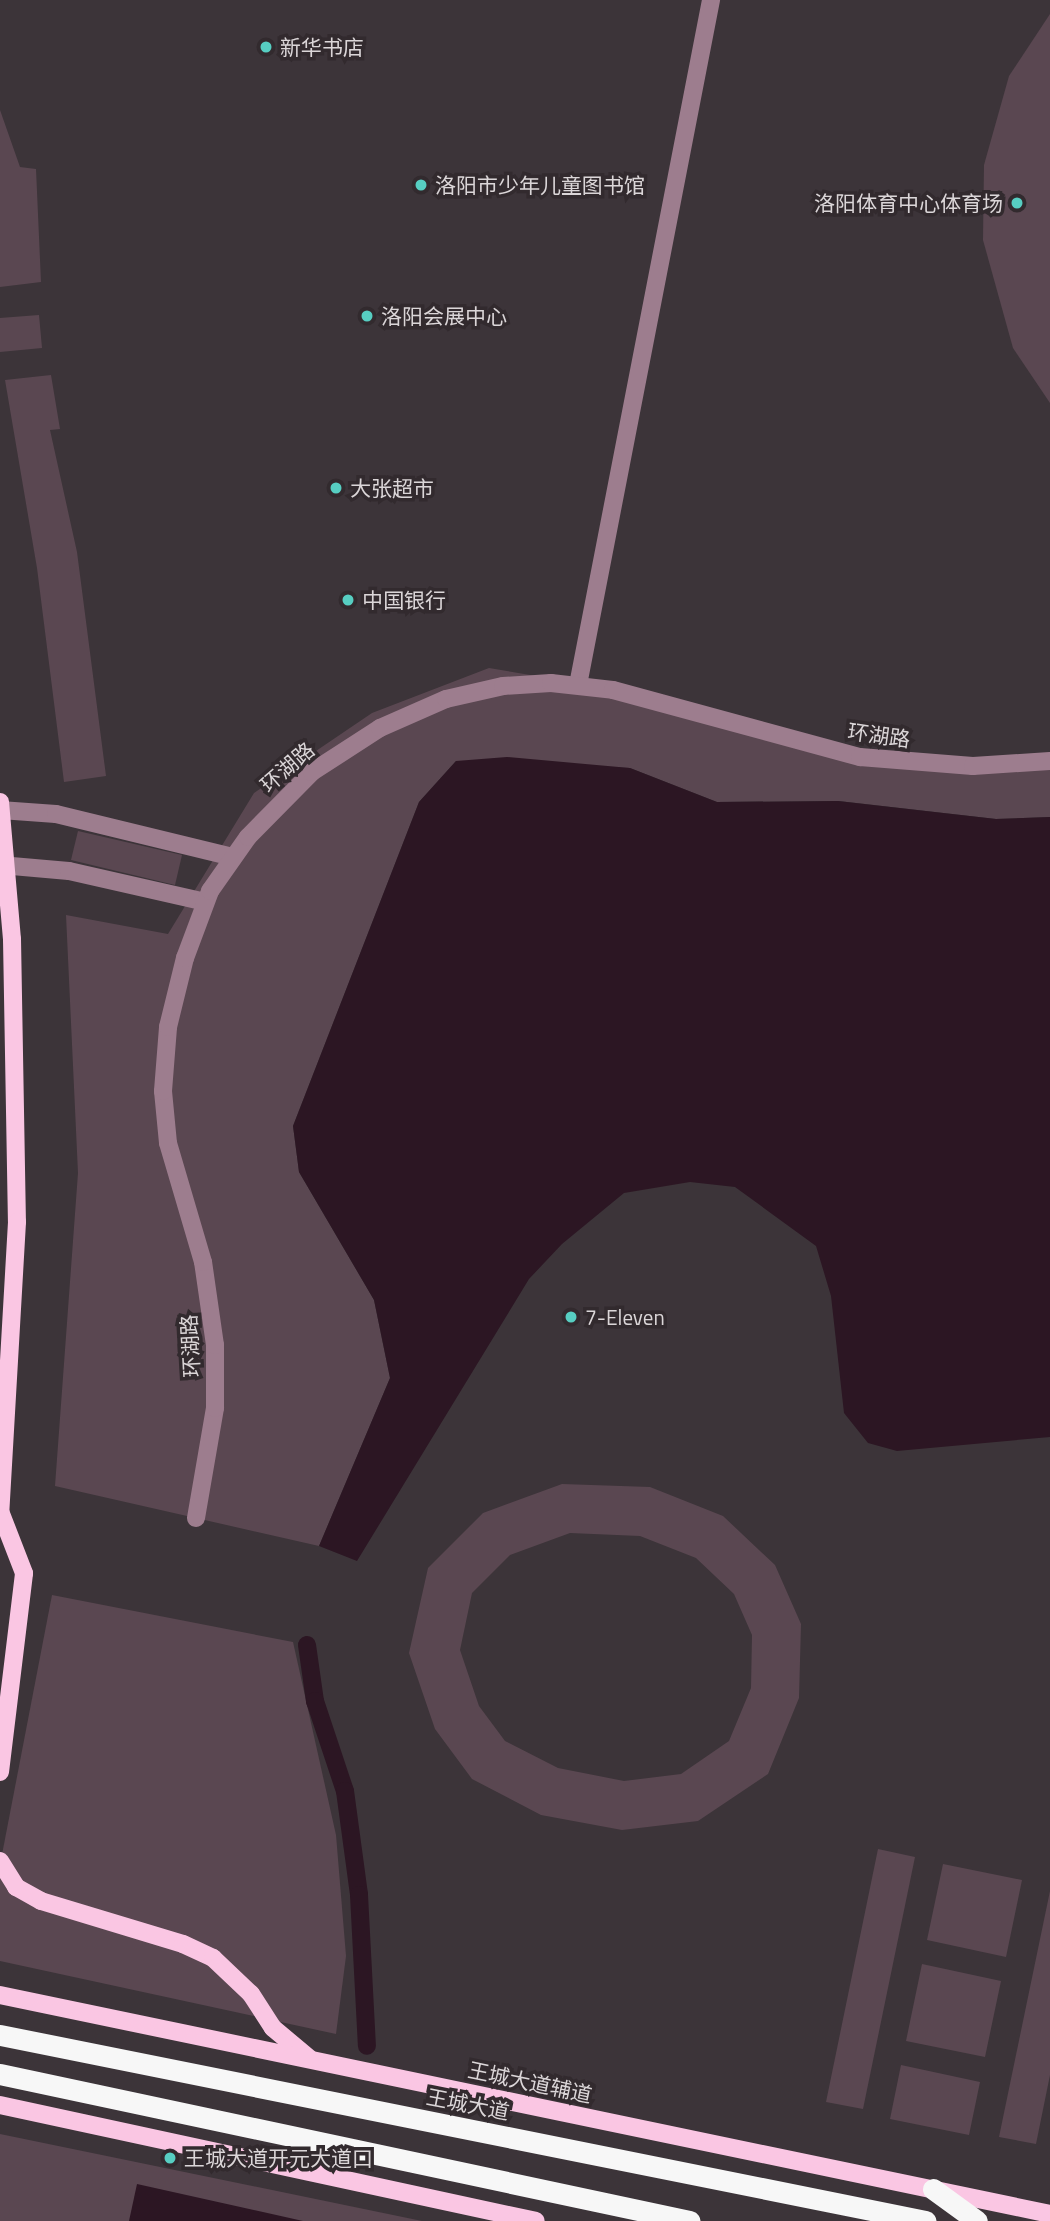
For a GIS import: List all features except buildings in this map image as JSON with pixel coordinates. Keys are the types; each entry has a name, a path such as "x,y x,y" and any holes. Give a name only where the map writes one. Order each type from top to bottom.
{"highway":[{"name":"王城大道","path":"0,2035 926,2221"},
{"path":"0,2074 690,2221"},
{"path":"933,2189 977,2221"}],"main road":[{"path":"0,802 3,865 12,939 17,1222 0,1512 24,1573 0,1772"},
{"path":"0,1861 16,1887 41,1901 184,1944 213,1958 251,1994 273,2028 312,2060"},
{"name":"王城大道辅道","path":"0,1995 1050,2214"},
{"path":"0,2105 536,2221"}],"street":[{"path":"578,685 711,0"},
{"name":"环湖路","path":"196,1518 215,1408 215,1345 202,1262 168,1143 163,1091 168,1027 205,902 233,857 276,806 312,772 380,728 446,698 503,686 578,685 860,757 973,766 1050,761"},
{"path":"0,810 56,814 233,857"},
{"path":"3,865 69,871 205,902"}],"shaded area":[{"name":"洛阳体育中心体育场","path":"1050,14 1050,403 1013,348 983,240 984,165 1009,76"},
{"path":"0,110 20,167 36,169 41,282 0,287"},
{"path":"39,315 42,348 0,352 0,318"},
{"path":"51,375 60,429 50,430 77,552 106,776 64,782 37,568 5,380"},
{"path":"489,668 577,683 869,754 1050,760 1050,817 996,819 839,801 717,802 630,768 456,761 419,802 293,1126 299,1172 374,1300 390,1378 319,1546 55,1486 78,1173 66,915 168,934 254,793 372,713"},
{"path":"507,757 630,768 717,802 838,801 996,819 1050,817 1050,1437 897,1451 868,1443 844,1413 831,1296 816,1246 735,1187 690,1182 624,1193 562,1244 529,1279 357,1561 319,1546 390,1378 374,1300 299,1172 293,1126 419,802 456,761"},
{"path":"78,831 182,855 175,885 71,860"},
{"path":"562,1484 650,1487 723,1516 775,1565 801,1624 799,1698 768,1774 698,1821 622,1830 541,1815 472,1779 435,1729 409,1653 428,1568 483,1513","holes":["570,1533 640,1536 696,1558 734,1594 752,1635 751,1688 729,1741 681,1774 624,1781 558,1768 505,1741 479,1706 460,1650 472,1593 510,1555"]},
{"path":"52,1595 293,1642 336,1835 346,1956 336,2034 0,1961 0,1865"},
{"path":"878,1849 915,1857 863,2109 826,2102"},
{"path":"943,1864 1022,1880 1006,1957 927,1940"},
{"path":"1050,1891 1050,2075 1036,2144 999,2137"},
{"path":"922,1964 1001,1981 985,2057 906,2041"},
{"path":"901,2065 980,2082 969,2135 890,2119"},
{"path":"0,2134 422,2221 0,2221"},
{"path":"137,2184 303,2221 129,2221"}],"waterway":[{"path":"307,1645 315,1701 345,1791 359,1895 367,2046"}],"place":[{"name":"新华书店","path":"266,47"},
{"name":"洛阳市少年儿童图书馆","path":"421,185"},
{"name":"洛阳体育中心体育场","path":"1017,203"},
{"name":"洛阳会展中心","path":"367,316"},
{"name":"大张超市","path":"336,488"},
{"name":"中国银行","path":"348,600"},
{"name":"7-Eleven","path":"571,1317"},
{"name":"王城大道开元大道口","path":"170,2158"}]}
